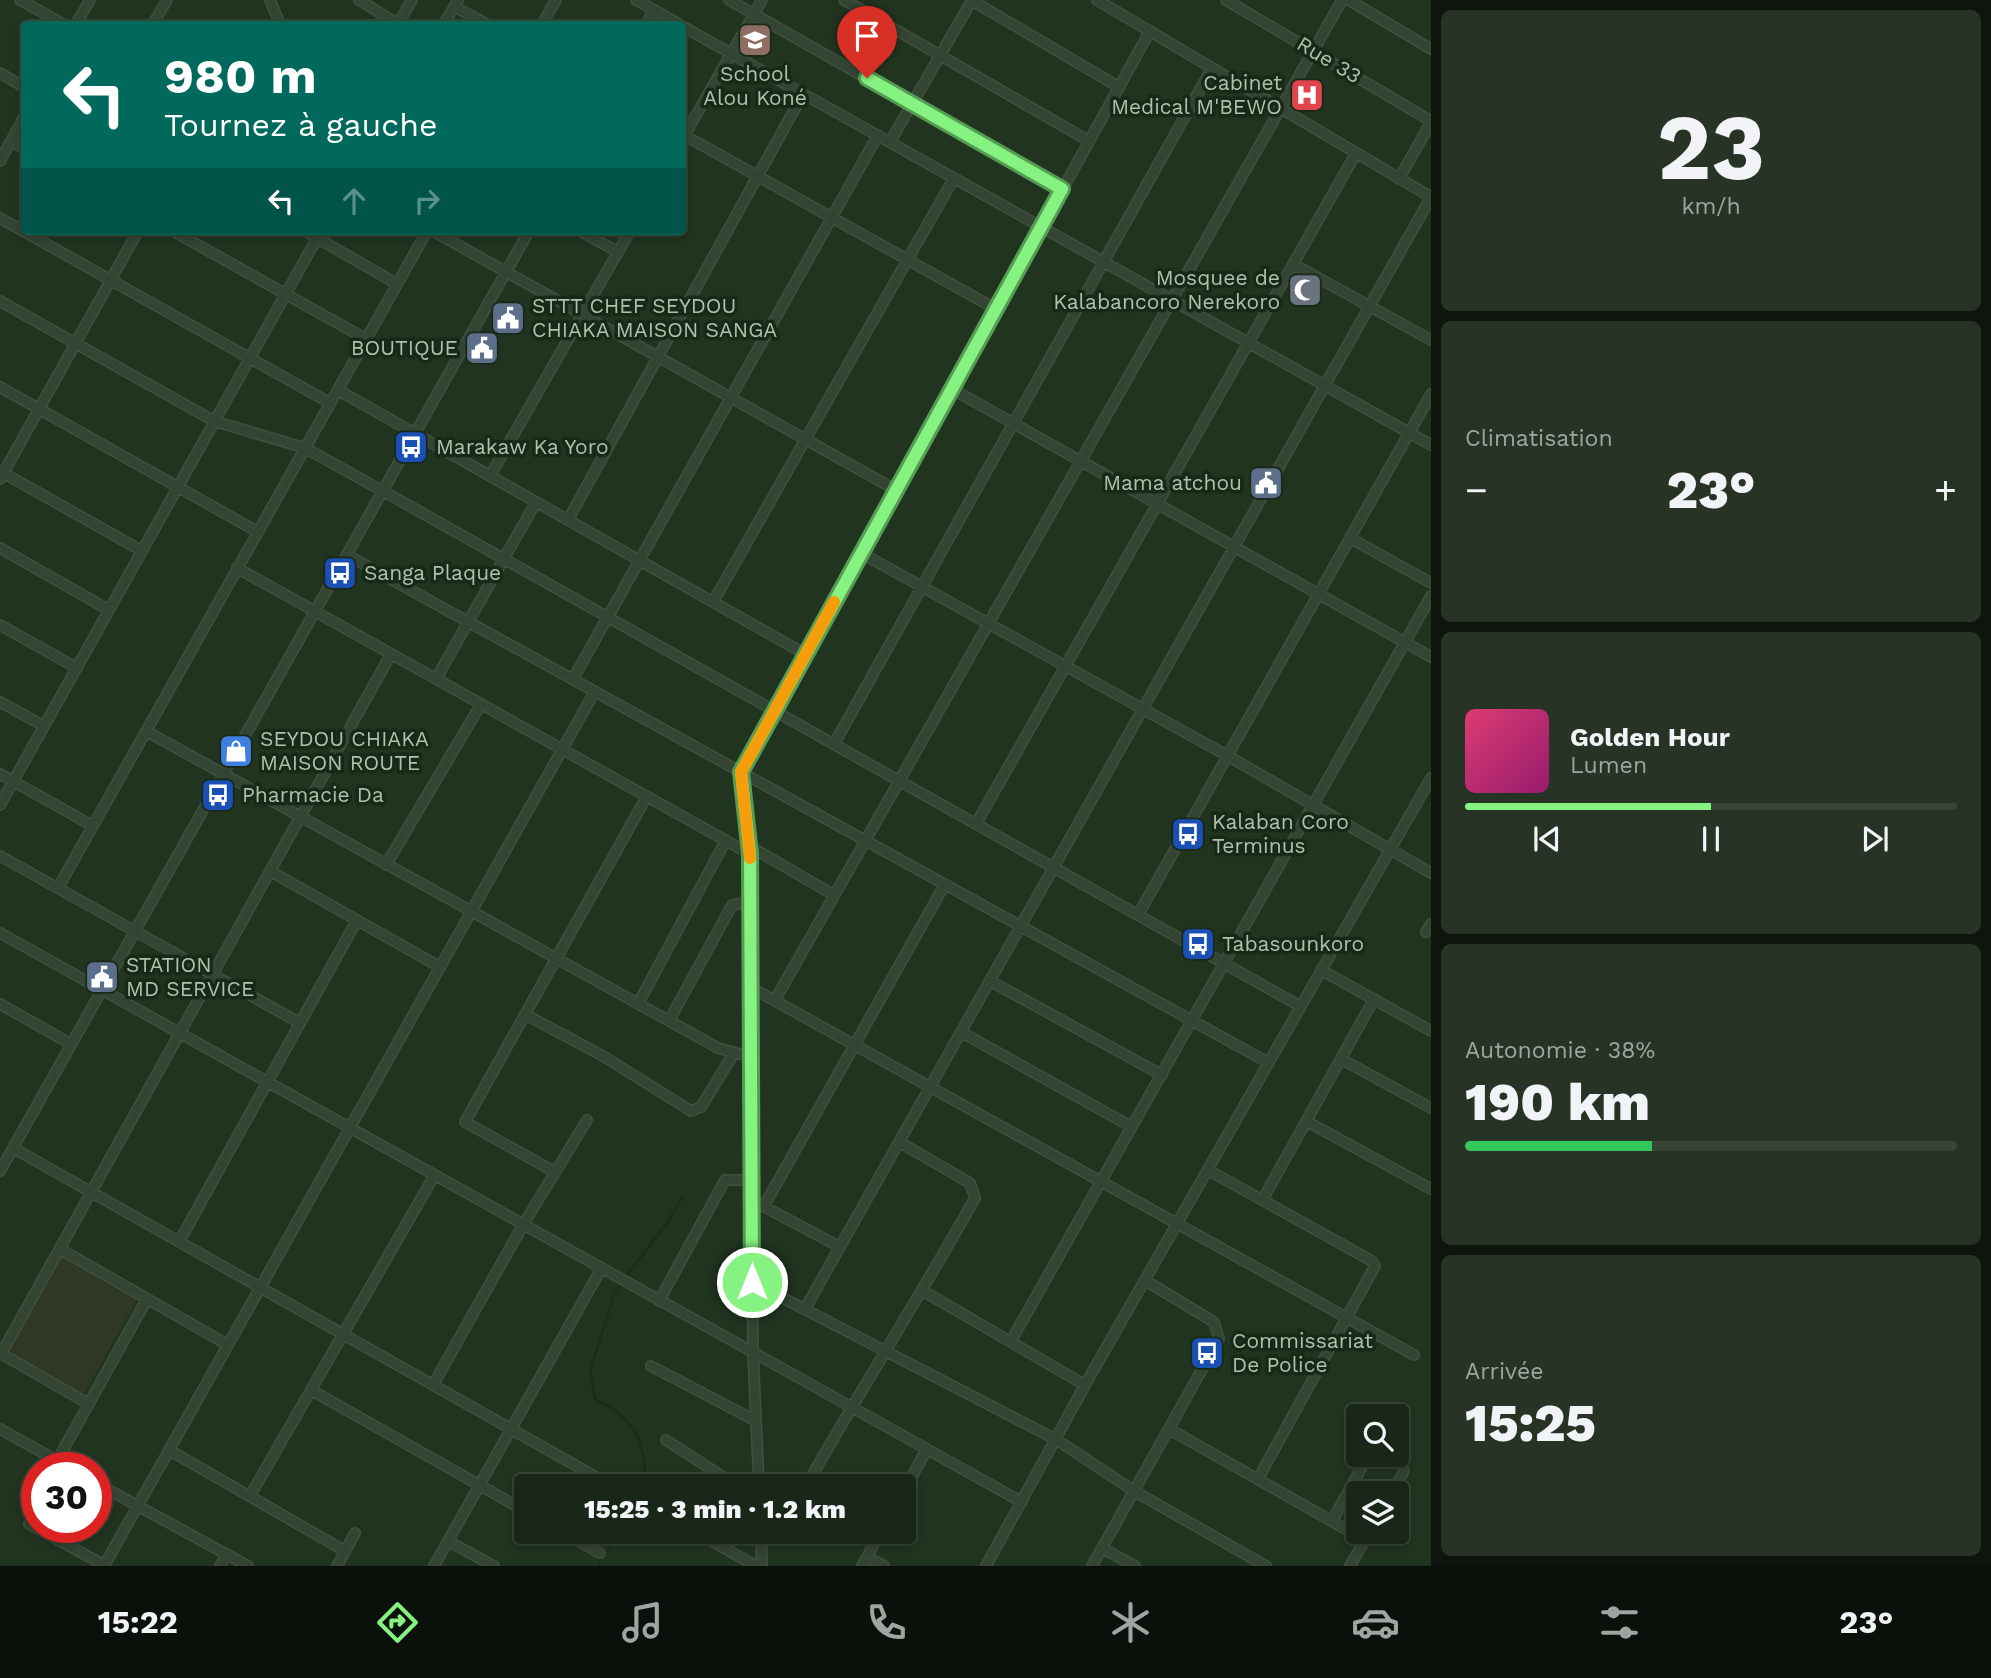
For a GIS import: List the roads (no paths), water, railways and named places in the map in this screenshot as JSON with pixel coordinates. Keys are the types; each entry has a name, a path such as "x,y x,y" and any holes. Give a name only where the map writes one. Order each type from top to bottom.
{"street":[{"path":"20,0 58,21"},
{"path":"78,21 90,0"},
{"path":"155,21 167,0"},
{"path":"270,0 279,21"},
{"path":"400,21 412,0"},
{"path":"544,21 556,0"},
{"path":"636,0 674,21"},
{"path":"729,0 1062,189"},
{"path":"686,131 762,0"},
{"path":"844,0 1089,141"},
{"path":"890,142 971,0 1119,87"},
{"path":"805,1309 1431,197 1097,0"},
{"name":"Rue 33","path":"1226,0 1431,122"},
{"path":"775,1000 1342,0"},
{"path":"1349,0 1431,49"},
{"path":"363,1 393,21"},
{"path":"446,21 457,3 483,21"},
{"path":"648,21 654,10"},
{"path":"686,28 1431,445"},
{"path":"758,1474 752,1282 750,850 741,772 1150,31"},
{"path":"834,744 1212,68"},
{"path":"0,74 21,85"},
{"path":"568,520 803,94"},
{"path":"1399,179 1431,122"},
{"path":"0,160 21,123"},
{"path":"573,679 877,135"},
{"path":"686,138 996,309"},
{"path":"11,141 21,146"},
{"path":"976,824 1356,153"},
{"path":"713,602 954,178"},
{"path":"0,218 21,230"},
{"path":"30,235 330,402"},
{"path":"136,235 1,474 142,551"},
{"path":"180,235 366,339"},
{"path":"0,805 318,235"},
{"path":"321,235 397,284"},
{"path":"58,888 425,235"},
{"path":"440,235 896,490"},
{"path":"0,1171 528,235"},
{"path":"587,235 618,253"},
{"path":"491,476 629,235"},
{"path":"1293,264 1431,340"},
{"path":"0,301 214,421 305,448 1300,1006"},
{"path":"0,387 258,531"},
{"path":"952,389 1431,657"},
{"path":"338,390 806,654"},
{"path":"1138,915 1431,394"},
{"path":"436,679 536,502"},
{"path":"1350,538 1431,583"},
{"path":"0,548 109,610"},
{"path":"861,553 1066,665 1431,873"},
{"path":"347,555 1269,1063"},
{"path":"237,568 726,840 834,895"},
{"path":"1011,1341 1431,596"},
{"path":"0,625 77,668"},
{"path":"89,1404 1,1353 391,654"},
{"path":"64,1543 104,1565 595,691"},
{"path":"0,702 44,726"},
{"path":"386,866 481,704"},
{"path":"146,731 225,772 557,961 669,1021 734,1053 751,1057"},
{"path":"0,774 93,826"},
{"path":"986,1566 1085,1385 1431,778"},
{"path":"555,1172 465,1122 647,796"},
{"path":"638,1004 726,840"},
{"path":"0,856 300,1023"},
{"path":"270,871 440,967"},
{"path":"764,1206 945,884"},
{"path":"669,1021 732,905 750,902"},
{"path":"179,1242 357,920"},
{"path":"0,933 1022,1502"},
{"path":"1321,970 1429,1030 1431,1018"},
{"path":"989,981 1162,1075"},
{"path":"750,987 1414,1355"},
{"path":"1263,1199 1374,999"},
{"path":"0,1004 71,1044"},
{"path":"526,1015 603,1056 691,1111 701,1107 734,1053"},
{"path":"961,1032 1132,1127"},
{"path":"1340,1059 1431,1108"},
{"path":"433,1385 523,1225 587,1120"},
{"path":"1306,1121 1431,1189"},
{"path":"813,1474 884,1349 923,1291 975,1193 970,1183 899,1143"},
{"path":"13,1148 591,1474"},
{"path":"1208,1170 1373,1261 1373,1271 1258,1479"},
{"path":"250,1496 434,1176"},
{"path":"659,1301 725,1181 751,1180"},
{"path":"752,1201 840,1247"},
{"path":"60,1249 228,1345"},
{"path":"434,1566 601,1269"},
{"path":"1092,1566 1219,1339 1219,1329 1214,1322 1146,1281"},
{"path":"752,1282 1057,1440 1134,1491 1266,1566"},
{"path":"923,1291 1085,1385"},
{"path":"62,1452 148,1299"},
{"path":"651,1366 756,1421"},
{"path":"311,1390 514,1505"},
{"path":"0,1429 41,1452"},
{"path":"1169,1429 1346,1527"},
{"path":"666,1440 718,1474"},
{"path":"913,1474 927,1449"},
{"path":"169,1450 345,1551"},
{"path":"1332,1521 1362,1467"},
{"path":"1399,1481 1404,1471"},
{"path":"112,1492 248,1566"},
{"path":"337,1566 355,1533"},
{"path":"448,1541 494,1566"},
{"path":"584,1544 600,1553"},
{"path":"717,1544 756,1566"},
{"path":"761,1544 762,1566"},
{"path":"862,1566 874,1544"},
{"path":"1350,1566 1362,1544"},
{"path":"1102,1548 1135,1566"},
{"path":"220,1566 227,1554"},
{"path":"867,1557 884,1566"}],"waterway":[{"path":"645,1474 643,1455 636,1433 621,1416 595,1399 590,1372 615,1291 667,1223 683,1196"},
{"path":"599,1566 600,1559 614,1544"}],"place":[{"name":"School Alou Koné","path":"755,40"},
{"name":"Cabinet Medical M'BEWO","path":"1307,95"},
{"name":"Mosquee de Kalabancoro Nerekoro","path":"1305,290"},
{"name":"STTT CHEF SEYDOU CHIAKA MAISON SANGA","path":"508,318"},
{"name":"BOUTIQUE","path":"482,348"},
{"name":"Marakaw Ka Yoro","path":"411,447"},
{"name":"Mama atchou","path":"1266,483"},
{"name":"Sanga Plaque","path":"340,573"},
{"name":"SEYDOU CHIAKA MAISON ROUTE","path":"236,751"},
{"name":"Pharmacie Da","path":"218,795"},
{"name":"Kalaban Coro Terminus","path":"1188,834"},
{"name":"Tabasounkoro","path":"1198,944"},
{"name":"STATION MD SERVICE","path":"102,977"},
{"name":"Commissariat De Police","path":"1207,1353"}]}
